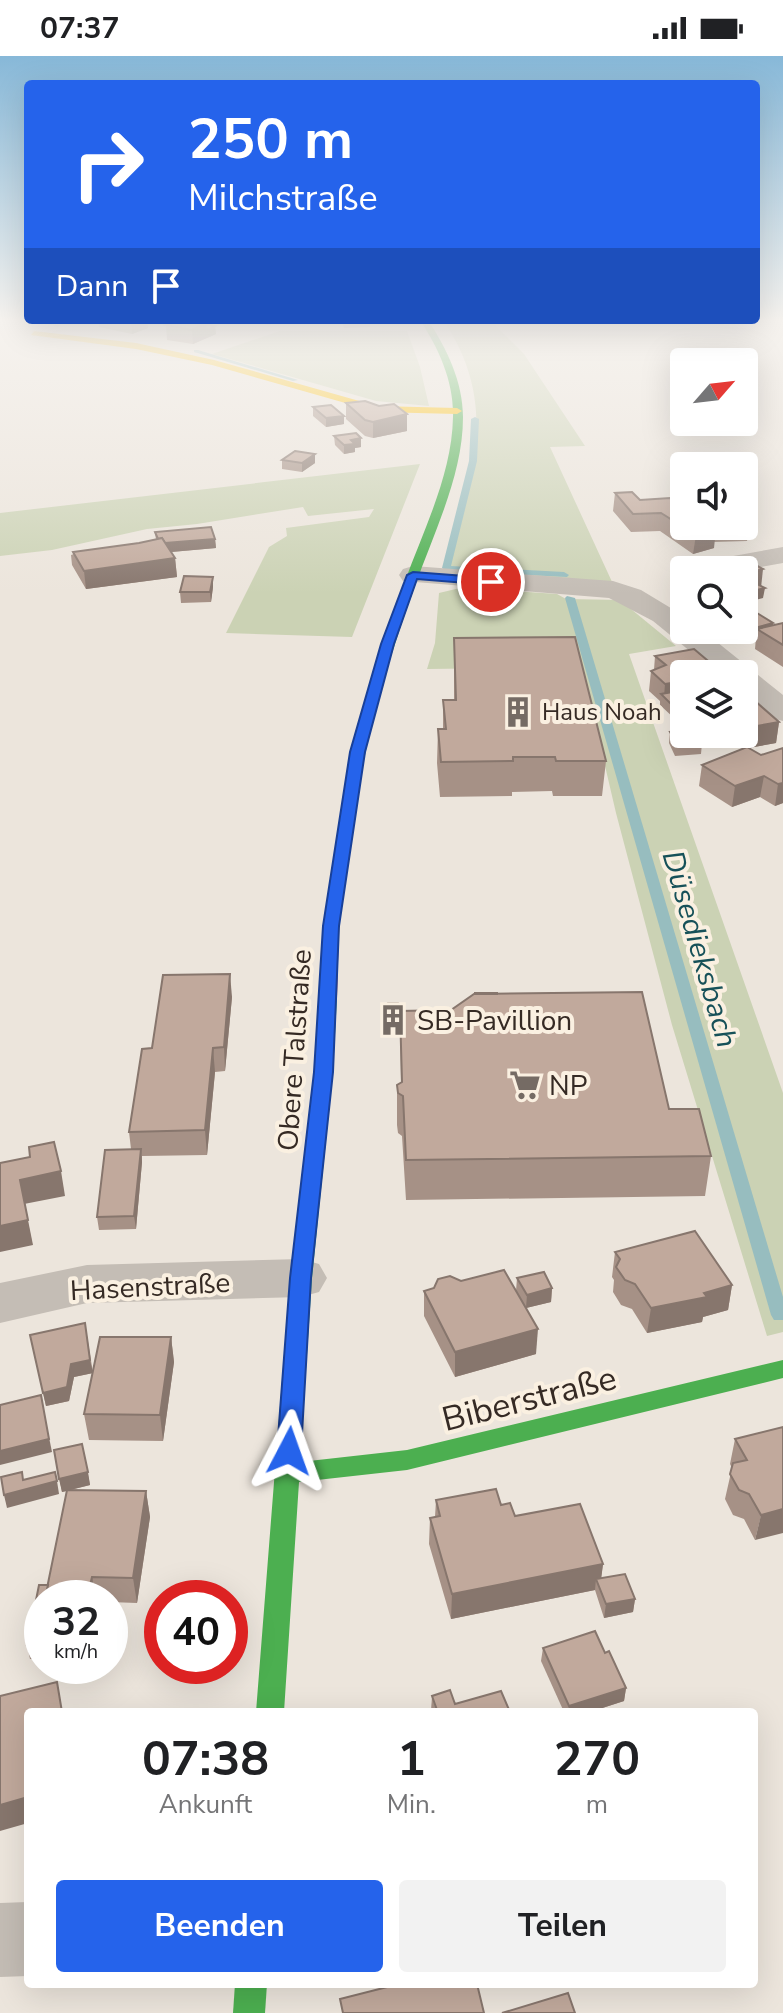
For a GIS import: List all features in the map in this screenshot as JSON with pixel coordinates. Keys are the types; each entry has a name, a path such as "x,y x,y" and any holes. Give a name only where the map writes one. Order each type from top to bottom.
{"street":[{"name":"Obere Talstraße","path":"270,1708 301,1278 324,1072 331,926 357,752 388,644 443,490 453,452 457,411"},
{"path":"758,560 783,555"},
{"path":"413,575 613,590 638,597 720,660"},
{"path":"613,590 670,577"},
{"path":"758,691 783,711"},
{"name":"Hasenstraße","path":"0,1303 87,1284 301,1278"},
{"name":"Biberstraße","path":"287,1473 407,1460 783,1369"},
{"path":"0,1940 24,1939"},
{"path":"249,2013 251,1988"}],"green space":[{"path":"562,411 585,446 550,447 613,584 449,570 472,473 476,412"},
{"path":"420,464 352,637 226,633 269,547 287,536 286,528 369,517 374,509 308,516 303,507 147,529 52,550 0,556 0,513"},
{"path":"460,588 512,594 513,591 557,594 566,599 620,600 676,646 629,654 783,1093 783,1332 767,1336 672,1025 616,813 582,667 427,669 435,643 439,593"}],"building":[{"path":"318,411 338,411 344,416 326,418"},
{"path":"355,411 404,411 407,414 373,422 365,420"},
{"path":"356,433 361,438 351,440 355,444 344,445 334,436"},
{"path":"295,451 315,454 302,463 282,460"},
{"path":"632,492 640,500 670,498 670,519 661,513 633,514 615,493"},
{"path":"211,527 215,539 165,543 162,538 158,539 155,532"},
{"path":"162,538 175,558 84,571 73,552 139,543"},
{"path":"184,576 213,577 210,592 180,592"},
{"path":"758,614 773,623 758,627"},
{"path":"783,623 783,645 758,630"},
{"name":"Haus Noah","path":"575,637 606,761 513,757 513,761 441,762 438,729 446,729 443,700 456,700 454,638"},
{"path":"694,649 707,660 670,660 670,683 665,684 651,671 666,665 655,656"},
{"path":"670,692 670,703 661,694"},
{"path":"758,704 779,722 758,726"},
{"path":"744,748 761,755 783,748 783,783 778,784 764,776 735,786 702,765"},
{"path":"230,974 224,1047 213,1048 205,1130 129,1132 142,1049 152,1048 163,975"},
{"name":"NP","path":"642,992 669,1109 699,1109 711,1156 406,1160 403,1096 398,1093 397,1085 402,1082 400,1011 451,1010 474,994"},
{"path":"388,1003 398,1003 401,1008 389,1012 385,1008"},
{"path":"54,1142 61,1171 20,1180 28,1220 0,1226 0,1163 30,1157 29,1147"},
{"path":"141,1149 134,1216 97,1217 105,1150"},
{"path":"695,1231 732,1285 704,1293 707,1297 651,1308 635,1284 625,1280 616,1267 620,1259 615,1252"},
{"path":"504,1270 538,1329 455,1352 424,1291 434,1288 438,1279 450,1276 461,1281"},
{"path":"544,1272 552,1288 527,1295 517,1278"},
{"path":"85,1323 90,1360 71,1364 67,1387 43,1393 30,1335"},
{"path":"100,1337 171,1337 160,1415 84,1414"},
{"path":"41,1395 49,1439 0,1451 0,1405"},
{"path":"783,1427 783,1509 761,1515 749,1494 739,1490 730,1474 733,1463 747,1460 735,1439"},
{"path":"82,1444 88,1472 59,1479 54,1450"},
{"path":"22,1472 23,1480 55,1472 57,1481 4,1495 1,1477"},
{"path":"496,1489 501,1505 510,1503 515,1516 580,1504 603,1564 452,1594 430,1518 440,1516 436,1500"},
{"path":"67,1490 146,1491 133,1578 49,1580"},
{"path":"625,1574 635,1599 606,1604 596,1579"},
{"path":"595,1631 605,1653 609,1651 626,1688 569,1706 543,1648"},
{"path":"57,1684 61,1708 24,1708 24,1798 0,1805 0,1696"},
{"path":"450,1690 455,1704 501,1691 508,1708 436,1708 432,1696"},
{"path":"383,1988 478,1988 484,2013 343,2013 340,1999"},
{"path":"568,1993 575,2013 502,2013"}],"waterway":[{"name":"Düsedieksbach","path":"475,419 473,461 446,568 564,575"},
{"name":"Düsedieksbach","path":"570,598 780,1315"}],"traffic: fast":[{"path":"352,786 380,670 444,489 454,453 458,411"},
{"path":"270,1708 301,1278 324,1072 328,997"},
{"path":"287,1473 407,1460 783,1369"},
{"path":"249,2013 251,1988"}],"traffic: jam":[{"path":"328,997 331,926 352,786"}],"place":[{"name":"Haus Noah","path":"518,712"},
{"name":"SB-Pavillion","path":"393,1020"},
{"name":"NP","path":"525,1085"}],"route":[{"path":"289,1451 301,1278 324,1072 331,926 357,752 388,644 413,575 491,582"}]}
